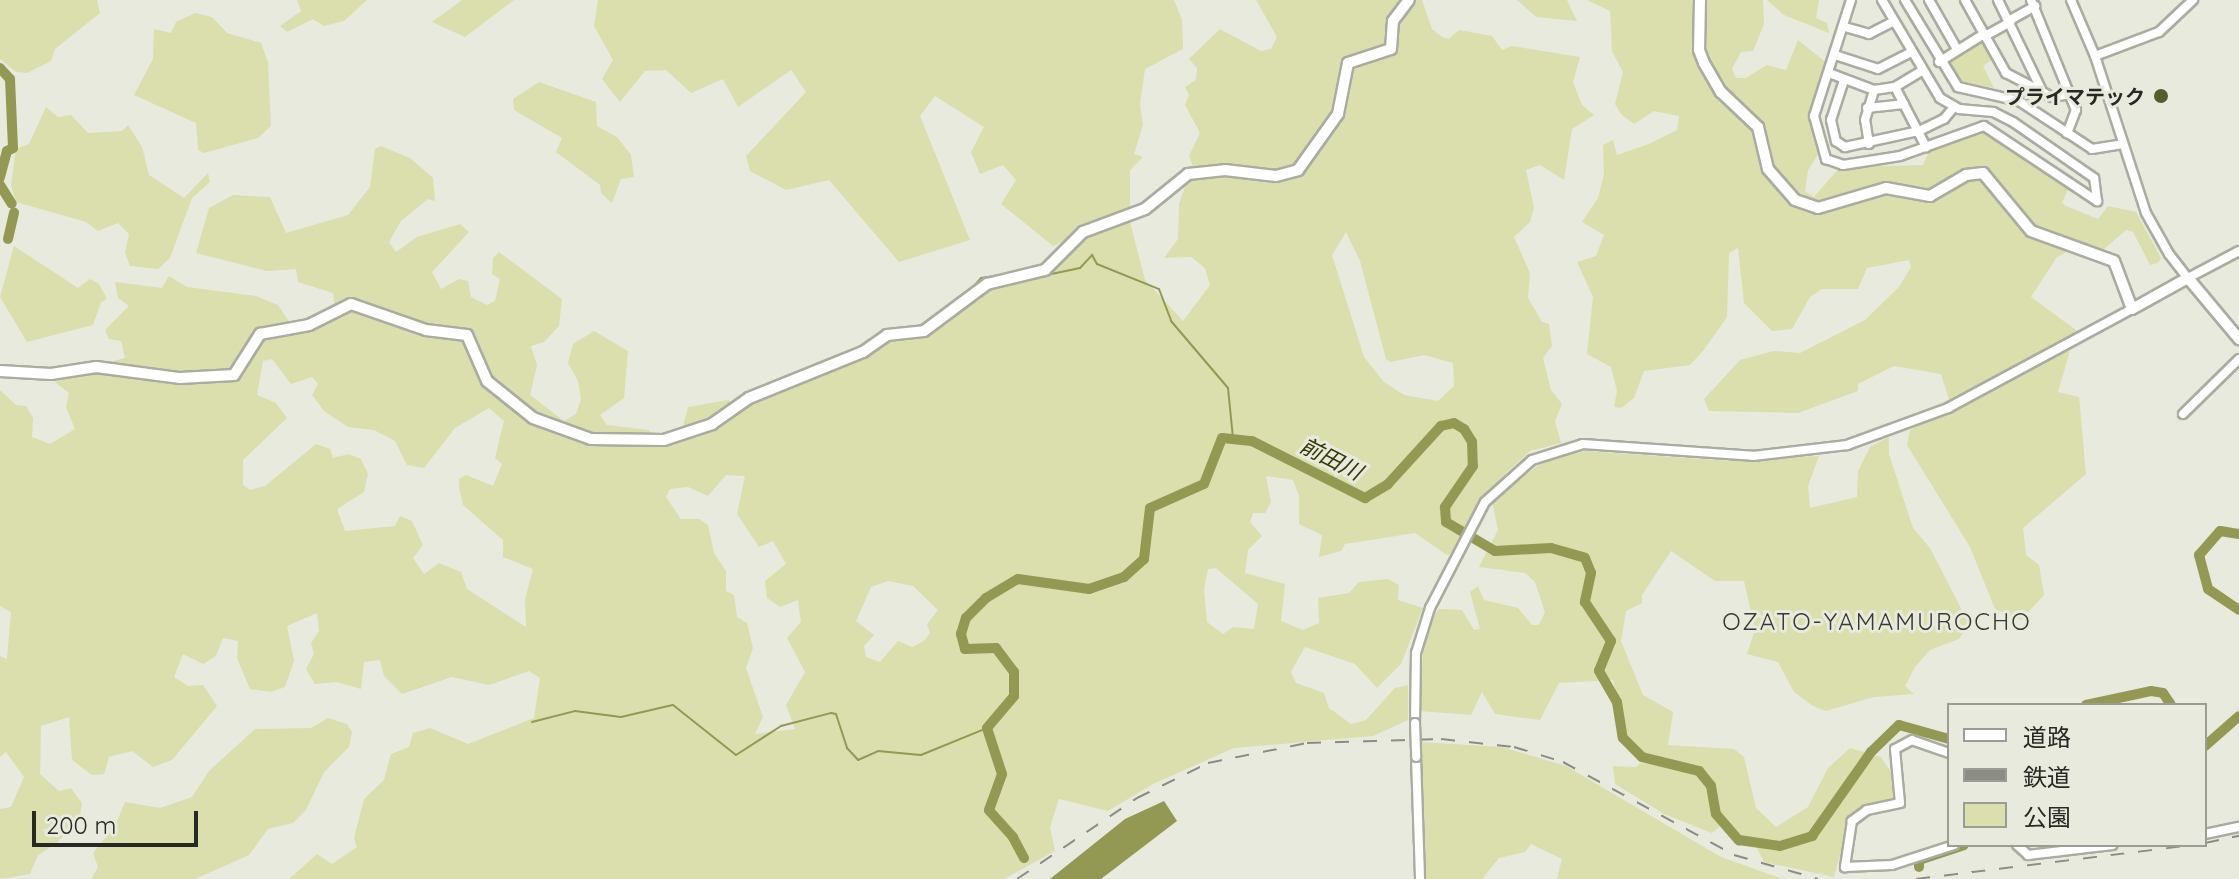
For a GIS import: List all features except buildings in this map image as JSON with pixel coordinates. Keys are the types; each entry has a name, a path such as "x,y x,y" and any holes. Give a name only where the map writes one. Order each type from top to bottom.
{"main road":[{"path":"0,371 51,374 96,367 180,378 231,376 244,366 250,344 260,334 309,325 351,304 426,330 467,335 487,381 533,418 591,439 664,440 712,424 749,398 863,352 887,335 924,331 987,284 1045,270 1083,232 1145,209 1188,174 1225,170 1276,176 1298,170 1338,114 1348,63 1391,49 1394,18 1409,0"},
{"path":"1700,0 1699,50 1704,63 1721,92 1758,127 1768,169 1795,200 1818,208 1886,188 1930,196 1966,175 1983,173 2031,231 2114,261 2132,309 2188,278 2239,339"}],"street":[{"path":"1851,0 1814,121 1821,152 1830,162 1847,165 1926,147 1979,126 1993,129 2097,201 2094,178 2013,122 1978,110 1954,107 1935,93 1882,0"},
{"path":"1905,0 1938,61 1958,87 2019,101 2097,150 2123,144"},
{"path":"1929,0 1957,49"},
{"path":"1965,0 2006,73 2052,97 2071,94"},
{"path":"1998,0 2041,90"},
{"path":"2071,0 2095,56 2146,213 2188,278 2239,251"},
{"path":"2095,56 2159,32 2193,0"},
{"path":"1829,73 1874,90 1895,87 2010,21 2033,3 2071,94 2076,115 2067,133"},
{"path":"1845,27 1869,34 1894,21"},
{"path":"1835,55 1878,69 1911,52"},
{"path":"1841,145 1831,115 1844,80"},
{"path":"1895,87 1926,147"},
{"path":"1869,144 1867,108 1874,90"},
{"path":"1978,91 1979,126"},
{"path":"1867,108 1904,104"},
{"path":"1841,145 1869,144 1919,131 1944,119 1954,107"},
{"path":"1830,162 1841,145"},
{"path":"1420,879 1415,723 1419,637 1475,521 1510,475 1555,450 1595,444 1753,456 1847,445 1948,408 2132,309"},
{"path":"2183,414 2239,359"},
{"path":"1947,752 1912,740 1895,749 1900,803 1867,810 1852,821 1845,867 1889,866 1948,847"},
{"path":"2207,834 2239,827"},
{"path":"2019,847 2028,855 2095,847"}],"green space":[{"path":"0,0 97,0 100,13 55,49 51,61 27,73 16,72 0,59"},
{"path":"297,0 367,0 344,21 324,26 313,19 287,32 280,26 301,11"},
{"path":"462,0 514,0 465,37 432,22"},
{"path":"598,0 1174,0 1182,20 1183,49 1145,69 1140,104 1143,125 1134,154 1143,157 1130,170 1130,211 1053,246 1001,204 1016,180 1003,165 980,174 971,152 984,127 935,96 920,116 970,240 899,262 829,180 786,190 750,171 746,156 806,92 791,70 738,107 723,79 691,93 666,70 645,71 620,102 602,79 613,60 594,26"},
{"path":"1256,0 1422,0 1432,29 1442,37 1449,39 1459,30 1492,36 1502,50 1512,46 1580,57 1573,82 1582,105 1594,115 1572,129 1564,180 1540,165 1526,170 1534,208 1530,222 1514,237 1530,273 1528,298 1542,322 1549,324 1552,346 1543,358 1551,390 1562,404 1555,421 1561,443 1530,451 1507,472 1489,492 1456,551 1447,555 1415,533 1345,544 1341,551 1319,557 1322,535 1299,524 1299,496 1293,480 1266,476 1271,502 1265,513 1253,513 1250,522 1262,536 1248,550 1245,573 1285,584 1281,621 1303,630 1319,623 1318,598 1349,593 1359,582 1388,579 1399,585 1398,600 1423,608 1401,664 1377,688 1355,664 1305,647 1291,672 1296,683 1324,693 1329,708 1351,724 1366,720 1395,688 1408,685 1408,720 1373,736 1234,748 1153,784 1108,811 1059,799 1050,827 1055,851 1004,879 289,879 317,854 332,864 357,847 354,838 364,799 384,780 391,754 409,747 413,733 430,728 468,744 534,718 540,678 529,671 489,685 452,677 402,694 384,676 380,660 364,662 361,689 337,682 315,684 306,669 314,654 311,643 319,631 317,613 287,626 294,661 285,687 271,692 250,689 237,658 238,641 223,638 216,656 203,664 183,654 174,677 188,686 203,685 217,706 172,760 153,767 132,751 109,757 104,774 92,775 72,760 69,717 41,726 40,774 59,791 71,788 82,803 80,816 57,843 38,855 30,874 0,879 0,809 11,807 24,777 6,752 0,757 0,656 7,659 11,612 0,606 0,390 16,405 26,406 33,418 32,437 50,444 75,429 66,407 69,393 56,383 59,375 102,370 106,363 125,358 121,341 109,339 105,330 129,306 118,298 115,282 162,288 169,276 187,287 256,296 278,305 290,323 303,319 310,327 335,312 333,293 298,282 296,269 267,271 196,253 209,208 233,195 270,197 286,233 348,215 370,187 375,149 381,146 410,158 433,178 435,201 428,199 401,221 389,242 396,252 417,237 460,224 469,232 432,272 441,289 459,279 468,281 471,297 487,305 495,301 500,279 492,274 493,258 499,252 562,299 559,326 544,342 531,346 537,365 530,395 564,421 576,414 581,400 578,381 568,363 573,344 594,331 628,351 624,398 600,415 607,425 649,430 657,444 680,438 688,407 728,400 738,410 885,340 943,326 986,290 1041,276 1088,232 1129,218 1145,280 1183,321 1210,285 1205,268 1191,257 1164,258 1178,239 1179,204 1188,178 1214,173 1297,174 1313,161 1281,173 1194,169 1189,156 1200,133 1185,105 1189,95 1185,87 1196,80 1197,68 1189,59 1220,29 1261,51 1271,49 1277,37","holes":["1346,232 1360,261 1386,359 1391,362 1424,355 1453,363 1454,386 1438,401 1404,395 1384,382 1364,357 1332,255","272,359 291,384 312,377 318,384 312,395 324,411 348,427 374,430 395,441 407,465 424,468 455,428 489,408 504,421 495,458 502,464 493,486 466,475 459,479 459,487 463,505 503,540 503,557 533,569 525,599 526,627 467,589 461,572 439,563 424,574 413,558 423,545 412,521 400,516 395,526 345,531 337,509 364,492 368,474 361,459 349,454 333,458 330,449 316,444 265,486 250,490 243,485 243,460 287,418 276,403 257,395 263,361","726,475 745,476 737,514 759,547 773,541 786,564 765,581 767,598 780,607 798,600 801,622 787,638 805,672 786,705 795,729 755,734 763,717 746,668 753,648 747,623 737,617 734,595 726,591 726,571 714,553 708,525 699,519 681,519 666,497 670,489 688,487 708,496","1216,568 1258,604 1254,629 1233,627 1223,634 1207,622 1204,589 1208,569","888,581 913,586 938,610 927,624 930,633 924,641 912,647 898,641 880,662 866,657 864,646 874,635 856,621 871,587"]},
{"path":"1517,0 1567,0 1577,21 1536,17"},
{"path":"1587,0 1763,0 1764,24 1753,51 1741,52 1732,69 1736,78 1746,78 1767,65 1786,70 1798,40 1828,64 1812,119 1819,153 1808,170 1805,191 1814,197 1840,167 1923,165 1931,147 1980,127 2069,187 2062,203 2066,206 2098,219 2108,206 2136,212 2161,258 2158,263 2150,265 2133,232 2126,230 2102,251 2113,271 2078,246 2057,257 2031,297 2076,330 2058,392 2079,397 2086,474 2023,528 2026,555 2039,565 2044,595 2021,620 1995,609 1970,547 1907,445 1910,430 1952,409 1941,374 1894,366 1858,384 1858,391 1798,413 1709,411 1704,399 1740,360 1774,351 1800,353 1865,320 1899,287 1911,267 1909,260 1867,268 1858,289 1822,289 1810,297 1792,329 1772,331 1744,303 1738,248 1729,253 1727,317 1703,351 1690,365 1644,371 1634,398 1621,408 1614,407 1617,391 1611,367 1587,354 1593,297 1577,262 1596,256 1604,235 1582,222 1598,198 1604,174 1603,145 1613,140 1617,155 1649,144 1677,130 1679,116 1654,111 1634,124 1621,114 1615,104 1623,72 1612,51 1610,11"},
{"path":"1767,0 1819,0 1816,18 1827,23 1829,33 1784,15"},
{"path":"195,13 212,17 227,33 261,43 268,62 271,126 258,138 204,153 198,150 196,123 134,95 153,59 154,29 171,33 176,22"},
{"path":"1985,41 1995,58 1983,66 1994,88 1956,80 1946,63"},
{"path":"539,82 596,102 597,126 617,137 631,155 634,177 621,179 612,203 601,193 600,185 556,152 562,138 514,110 513,99"},
{"path":"46,107 58,117 71,115 88,133 122,131 128,125 142,147 149,175 184,198 208,173 210,182 192,198 170,258 158,269 130,266 125,253 129,234 118,223 98,231 86,222 16,202 11,185 16,149 29,144"},
{"path":"14,246 78,288 90,279 99,284 107,299 101,302 93,325 27,342 0,297"},
{"path":"1889,437 1889,454 1913,528 1930,548 1969,624 1959,639 1930,650 1915,667 1905,686 1914,694 1874,697 1826,711 1813,706 1794,692 1778,662 1747,654 1755,630 1744,581 1715,581 1671,551 1642,595 1642,603 1626,611 1621,641 1643,695 1673,712 1668,745 1734,749 1744,757 1756,808 1776,827 1808,807 1828,768 1850,748 1881,757 1896,780 1895,799 1851,814 1834,877 1764,862 1752,838 1742,836 1727,821 1712,833 1664,814 1615,784 1613,766 1636,767 1643,761 1625,731 1613,680 1559,683 1540,720 1495,714 1482,692 1471,715 1420,711 1424,629 1439,609 1462,610 1474,630 1480,629 1470,592 1478,586 1484,600 1518,608 1532,625 1539,625 1545,612 1535,582 1525,573 1479,567 1498,530 1492,501 1544,461 1585,451 1731,461 1819,456 1808,486 1810,508 1857,497 1858,471 1870,447"},
{"path":"328,718 347,724 352,732 349,747 324,772 306,810 293,823 268,829 249,855 195,879 91,879 98,867 93,853 115,826 125,802 160,808 192,797 209,771 255,729 311,728"},
{"path":"1421,742 1502,747 1566,766 1721,857 1783,879 1557,879 1562,859 1531,844 1525,852 1499,858 1482,879 1425,879"}],"shaded area":[{"path":"1164,801 1177,821 1101,879 1050,879 1125,819"}],"waterway":[{"path":"0,68 10,79 13,148 7,151 0,178"},
{"path":"0,185 12,204"},
{"path":"8,239 14,213"},
{"path":"1037,277 1080,268 1092,255 1097,264 1159,289 1171,321 1228,388 1233,438"},
{"path":"972,288 981,278 1026,271"},
{"name":"前田川","path":"1024,858 1013,837 989,810 1002,774 987,728 1014,696 1014,672 996,648 965,649 961,634 966,618 986,598 1018,579 1089,589 1124,577 1144,559 1150,508 1204,484 1222,438 1252,441 1365,498 1388,484 1441,426 1454,423 1464,429 1472,442 1473,466 1445,507 1446,522 1495,551 1551,548 1585,558 1591,573 1585,602 1611,641 1599,671 1617,702 1623,738 1642,757 1699,771 1711,786 1716,814 1739,840 1780,846 1812,836 1871,752 1899,725 1947,738"},
{"name":"前田川","path":"2239,534 2220,531 2199,555 2208,589 2239,610"},
{"name":"前田川","path":"2095,703 2151,691 2163,693 2170,703"},
{"path":"532,722 575,711 621,717 673,705 736,755 781,726 831,713 836,714 847,748 858,760 878,751 921,755 987,728"},
{"name":"前田川","path":"2207,744 2239,716"},
{"name":"前田川","path":"1919,867 1919,860 1958,847"}],"railway":[{"path":"1017,879 1137,798 1208,763 1307,743 1441,739 1514,747 1563,762 1734,855 1818,879"},
{"path":"2207,843 2239,836"},
{"path":"1916,879 2178,847"}],"place":[{"name":"プライマテック","path":"2161,96"}],"district":[{"name":"OZATO-YAMAMUROCHO","path":"1877,622"}]}
